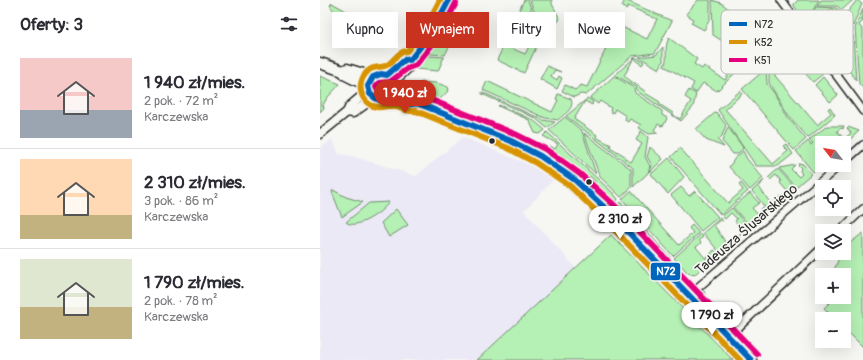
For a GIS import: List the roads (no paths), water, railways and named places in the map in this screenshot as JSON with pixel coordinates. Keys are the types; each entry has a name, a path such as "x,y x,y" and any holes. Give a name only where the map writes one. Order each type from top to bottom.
{"main road":[{"path":"390,97 391,81 406,59 410,60 431,37 449,0"},
{"path":"320,62 343,71 346,75 381,100 390,97 411,104 417,103 511,141 563,171 603,206 750,360"},
{"path":"343,71 348,69 373,77 381,74 416,99 417,103"},
{"path":"370,91 373,77"}],"street":[{"path":"781,0 788,10"},
{"path":"836,74 863,111"},
{"path":"320,134 347,112 350,106 370,91"},
{"path":"851,156 863,145"},
{"name":"Tadeusza Ślusarskiego","path":"688,296 832,172"},
{"path":"847,224 863,209"},
{"path":"728,337 815,255"}]}
